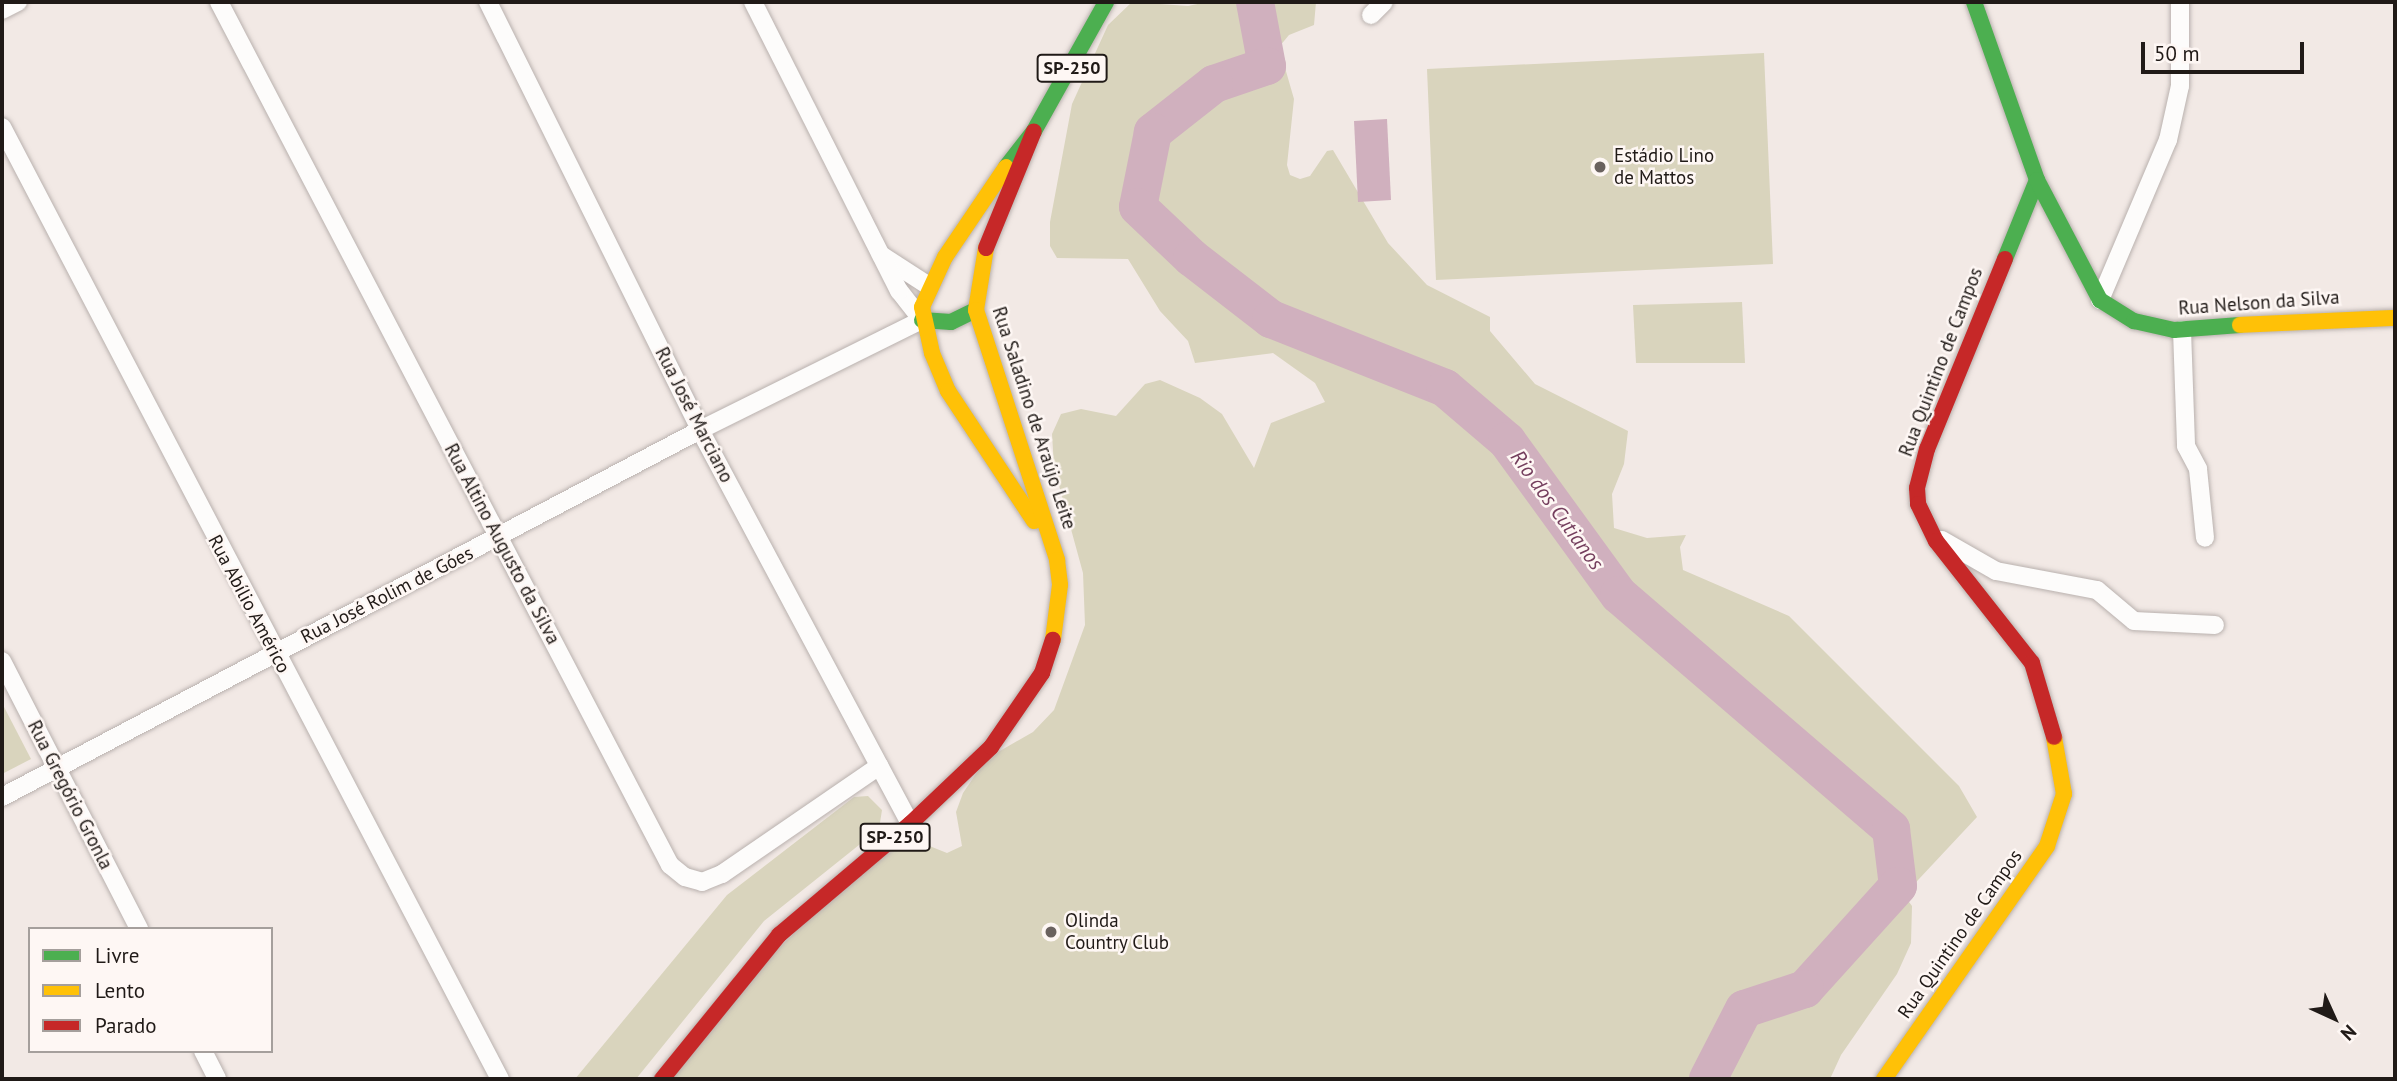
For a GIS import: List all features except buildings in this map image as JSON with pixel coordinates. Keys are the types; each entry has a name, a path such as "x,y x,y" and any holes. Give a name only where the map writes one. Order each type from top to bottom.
{"main road":[{"name":"Rua Saladino de Araújo Leite","path":"662,1079 779,936 910,824 991,747 1042,673 1055,633 1060,585 1057,560 976,303 992,226 1034,131 1106,2"},
{"path":"1974,2 2037,180 2100,300"},
{"name":"Rua Saladino de Araújo Leite","path":"1034,131 982,199 929,286 922,320 948,391 1057,560"},
{"name":"Rua Quintino de Campos","path":"1884,1079 2047,846 2064,794 2056,742 2032,663 2015,636 1926,527 1917,488 1927,449 2037,180"},
{"path":"922,320 951,322 976,303 958,283 929,286"},
{"name":"Rua Nelson da Silva","path":"2100,300 2134,320 2182,330 2326,318 2395,318"}],"street":[{"path":"2,10 18,2"},
{"name":"Rua Altino Augusto da Silva","path":"219,2 670,865 685,877 702,882 722,874 879,766"},
{"name":"Rua José Marciano","path":"488,2 701,430 910,824"},
{"path":"753,2 899,292 922,320"},
{"path":"1371,15 1384,2"},
{"path":"2100,300 2168,140 2180,86 2180,2"},
{"name":"Rua Abílio Américo","path":"2,127 500,1079"},
{"path":"881,255 929,286"},
{"name":"Rua José Rolim de Góes","path":"2,797 274,651 499,539 701,430 922,320"},
{"path":"2182,330 2186,446 2198,469 2205,538"},
{"path":"1926,527 1952,548 1996,571 2097,590 2134,621 2215,625"},
{"name":"Rua Gregório Gronla","path":"2,661 138,927"},
{"path":"204,1053 217,1079"}],"shaded area":[{"path":"1132,2 1188,6 1207,2 1316,2 1314,25 1289,35 1279,47 1294,99 1287,165 1290,175 1300,179 1310,176 1327,151 1333,150 1388,243 1427,285 1490,317 1490,331 1535,384 1628,431 1624,464 1612,494 1614,528 1647,538 1686,535 1680,547 1683,570 1789,616 1959,786 1977,817 1904,895 1912,906 1911,943 1897,974 1841,1055 1830,1079 666,1079 685,1038 886,845 917,841 947,853 962,846 956,812 963,793 986,759 1033,732 1054,710 1085,625 1083,573 1054,467 1052,434 1061,414 1081,409 1116,416 1145,384 1160,380 1200,398 1222,414 1254,468 1271,423 1325,402 1315,383 1273,353 1195,363 1188,341 1160,311 1128,259 1057,258 1050,246 1050,222 1072,104 1108,25"},
{"name":"Estádio Lino de Mattos","path":"1764,53 1773,264 1436,280 1427,69"},
{"path":"1387,119 1391,200 1358,202 1354,121"},
{"path":"1742,302 1745,363 1636,363 1633,305"},
{"path":"2,703 31,759 2,774"},
{"path":"868,796 882,810 879,829 764,921 636,1079 575,1079 727,895 854,797"}],"waterway":[{"name":"Rio dos Cutianos","path":"1255,2 1267,66 1214,84 1153,132 1138,207 1192,258 1271,319 1445,388 1507,441 1619,595 1891,829 1898,886 1805,989 1744,1009 1708,1079"}],"traffic: fast":[{"path":"1006,167 1034,131 1106,2"},
{"path":"1974,2 2037,180 2005,259"},
{"path":"2037,180 2100,300 2134,321 2174,330 2240,325"},
{"path":"922,320 951,322 976,310"}],"traffic: slow":[{"path":"1006,167 945,257 922,307 932,353 948,391 1034,521"},
{"path":"986,248 976,310 1057,560 1060,585 1053,640"},
{"path":"2240,325 2395,318"},
{"path":"1884,1079 2047,846 2064,794 2054,737"}],"traffic: jam":[{"path":"986,248 1034,131"},
{"path":"2005,259 1927,449 1917,488 1918,504 1936,541 2032,663 2054,737"},
{"path":"662,1079 779,935 910,824 991,747 1042,673 1053,640"}],"place":[{"name":"Estádio Lino de Mattos","path":"1600,167"},
{"name":"Olinda Country Club","path":"1051,932"}]}
